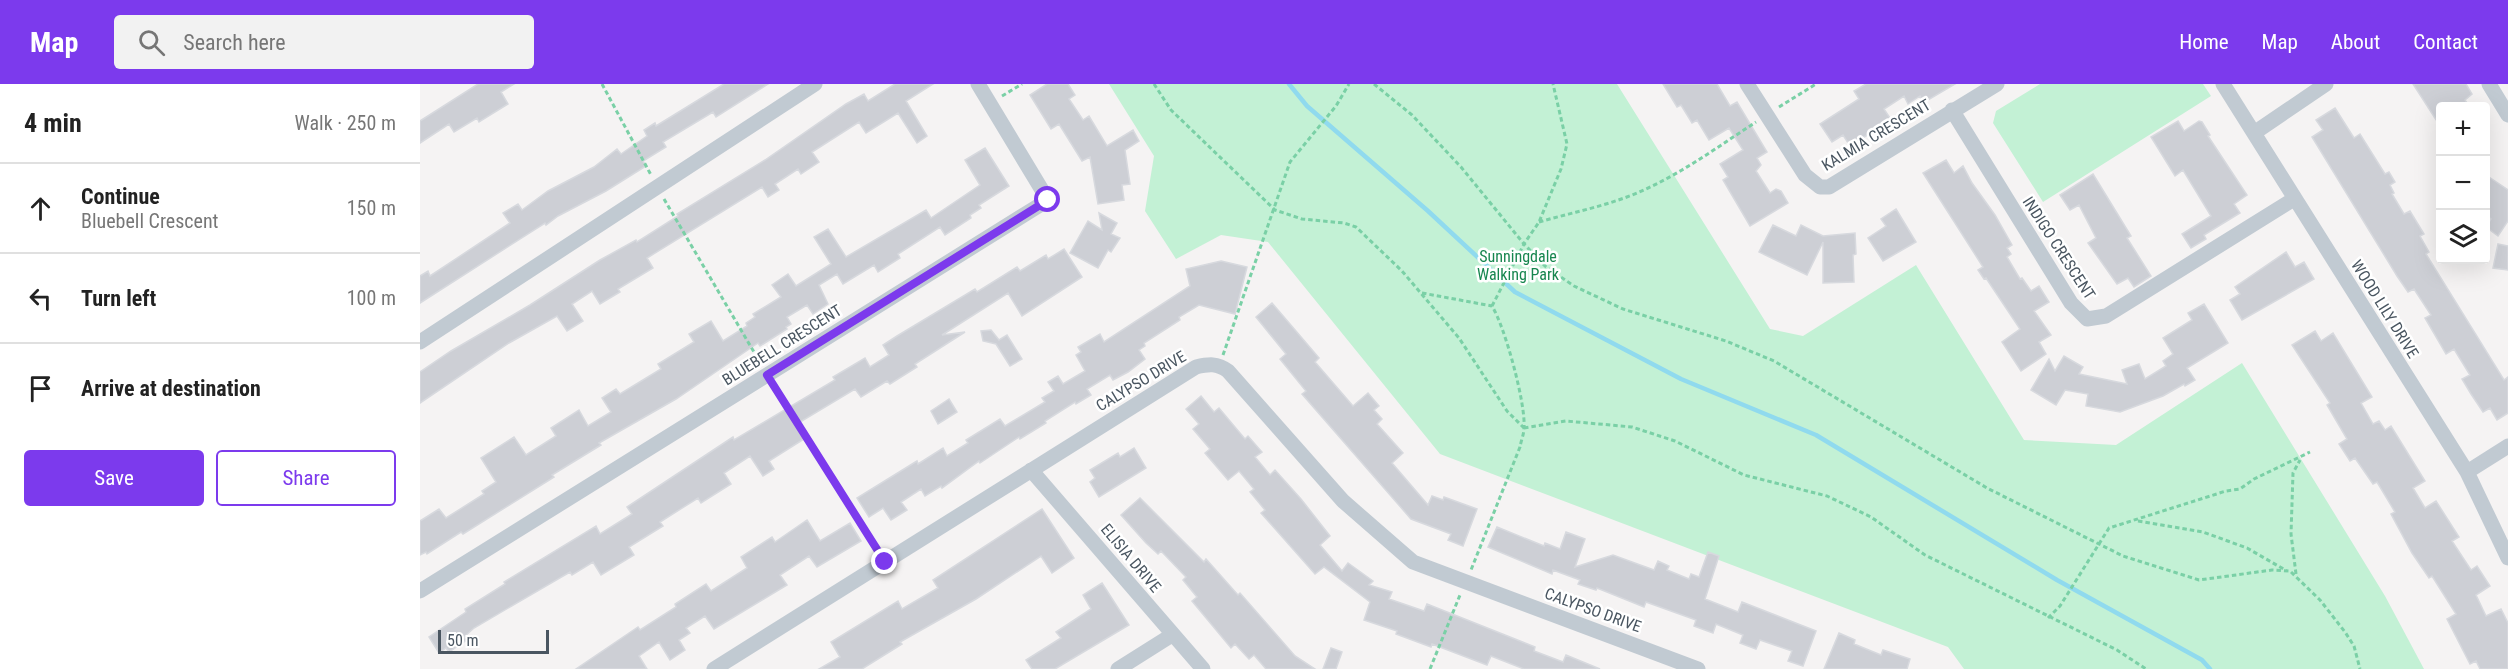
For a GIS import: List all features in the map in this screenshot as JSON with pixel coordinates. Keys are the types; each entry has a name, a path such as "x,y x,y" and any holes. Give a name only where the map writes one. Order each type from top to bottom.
{"street":[{"path":"420,342 815,84"},
{"name":"BLUEBELL CRESCENT","path":"420,591 1048,200 978,84"},
{"name":"KALMIA CRESCENT","path":"1747,84 1805,175 1820,187 1829,187 1997,84"},
{"name":"WOOD LILY DRIVE","path":"2223,84 2467,472 2508,558"},
{"path":"2254,133 2326,84"},
{"path":"2489,84 2508,115"},
{"name":"INDIGO CRESCENT","path":"1952,111 2071,303 2087,319 2106,316 2294,199"},
{"name":"CALYPSO DRIVE","path":"714,669 1196,367 1209,364 1220,365 1343,501 1413,562 1698,669"},
{"path":"2467,472 2508,446"},
{"name":"ELISIA DRIVE","path":"1032,470 1203,669"},
{"path":"1118,669 1172,635"}],"path":[{"path":"602,84 657,187 767,375 885,562"},
{"path":"990,103 1022,84"},
{"path":"1154,84 1171,110 1275,210 1302,219 1344,223 1356,227 1402,271 1459,338 1506,411 1524,428"},
{"path":"1220,365 1275,210 1287,169 1336,106 1349,84"},
{"path":"1374,84 1412,115 1453,158 1545,266 1574,286 1623,309 1726,341 1774,361 1987,488 2123,556 2199,580 2272,570 2288,571"},
{"path":"1492,306 1524,244 1539,222 1561,169 1567,144 1552,84"},
{"path":"1539,222 1611,202 1647,188 1816,84"},
{"path":"1420,292 1492,306"},
{"path":"1430,669 1520,447 1524,428 1506,336 1492,306"},
{"path":"1524,428 1566,421 1632,427 1675,441 1744,475 1827,496 1871,517 1925,555 2117,651 2146,669"},
{"path":"2048,618 2060,606 2109,528 2226,491 2240,489 2254,479 2301,459 2310,452"},
{"path":"2296,576 2291,534 2293,473 2301,459"},
{"path":"2137,520 2203,532 2247,548 2296,576 2320,600 2345,632 2354,646 2360,669"}],"green space":[{"name":"Sunningdale Walking Park","path":"1109,84 1617,84 1770,329 1803,336 1916,265 2024,440 2116,445 2242,363 2385,596 2424,669 1964,669 1948,647 1440,454 1268,242 1221,235 1176,259 1145,211 1154,156"},
{"path":"2040,84 2203,84 2211,96 2043,202 1993,123 1996,111"}],"building":[{"path":"478,84 514,84 501,92 508,104 479,122 477,118 454,132 449,124 420,143 420,121"},
{"path":"724,84 768,84 716,117 713,112 663,142 666,147 643,161 646,166 546,225 545,223 420,303 420,276 428,271 430,276 510,223 503,213 518,204 522,210 548,191 594,167 617,149 621,154 647,136 644,130 655,123 656,126"},
{"path":"895,84 933,84 906,101 927,136 917,143 898,113 866,133 859,122 812,152 819,162 801,174 798,169 775,184 779,190 768,197 762,187 647,258 653,268 618,289 620,292 600,304 592,291 572,304 583,321 567,331 557,316 509,343 420,403 420,372 451,351 530,305 600,260 636,240 637,242 678,216 677,214 765,160 846,104 864,94 868,101"},
{"path":"1047,84 1068,84 1075,95 1069,99 1083,120 1089,116 1107,146 1133,130 1139,141 1125,150 1130,184 1122,185 1124,200 1098,204 1090,157 1082,161 1059,124 1051,129 1030,95"},
{"path":"1663,84 1717,84 1730,106 1737,102 1767,152 1757,158 1761,165 1756,171 1770,193 1776,189 1781,191 1788,203 1750,226 1723,180 1728,177 1720,164 1743,150 1729,128 1709,140 1697,120 1692,123 1681,105 1677,107"},
{"path":"1866,84 1955,84 1923,103 1920,96 1908,104 1904,96 1884,109 1892,121 1871,136 1869,134 1850,146 1843,135 1832,142 1820,124 1859,99 1854,91"},
{"path":"2413,84 2466,84 2472,94 2465,100 2466,102 2436,102 2436,120"},
{"path":"2335,108 2354,138 2360,134 2385,174 2389,172 2395,182 2390,185 2394,193 2392,194 2404,214 2410,211 2424,234 2420,236 2429,252 2426,254 2504,380 2508,377 2508,413 2497,420 2490,408 2483,412 2471,394 2462,379 2470,375 2454,349 2446,354 2425,318 2431,315 2414,289 2408,292 2397,276 2312,137 2323,130 2316,120"},
{"path":"2178,121 2184,131 2199,121 2202,122 2210,135 2208,136 2247,195 2234,204 2240,213 2204,235 2206,239 2191,248 2182,234 2211,216 2183,170 2175,176 2151,137"},
{"path":"985,148 1009,186 979,205 981,208 970,215 971,218 945,235 940,227 898,254 900,258 878,272 874,265 843,284 837,274 819,285 828,304 813,314 807,305 787,317 791,324 786,327 787,329 760,346 758,343 676,399 599,443 601,445 552,475 554,477 463,534 461,532 427,554 426,552 420,555 420,521 439,509 446,518 484,494 482,491 496,482 481,458 514,437 526,455 556,436 551,428 579,410 588,426 611,412 602,398 616,389 620,394 661,369 658,364 694,342 689,334 711,321 723,341 747,326 746,323 755,317 753,314 781,297 772,285 788,274 796,286 831,264 814,237 828,229 846,257 926,210 931,218 980,185 965,160"},
{"path":"1946,160 1954,173 1963,166 2012,245 2007,248 2011,254 2007,257 2020,279 2022,278 2031,291 2039,286 2049,302 2034,311 2051,335 2039,342 2046,354 2021,371 2002,342 2020,329 1986,278 1984,279 1978,270 1983,267 1923,173"},
{"path":"2093,174 2131,236 2127,238 2151,276 2134,287 2128,278 2117,284 2088,243 2096,238 2079,205 2070,210 2060,195"},
{"path":"2490,178 2508,190 2508,221 2498,236 2490,230"},
{"path":"1896,209 1916,242 1883,261 1868,238 1886,226 1881,219"},
{"path":"1099,213 1117,223 1111,234 1120,238 1111,252 1108,250 1098,268 1070,253 1088,221 1102,230"},
{"path":"1773,225 1796,236 1801,225 1823,236 1855,233 1854,282 1823,283 1823,242 1807,275 1759,252"},
{"path":"2498,244 2508,246 2508,270 2493,268"},
{"path":"1064,249 1082,277 1022,316 1008,293 942,335 965,332 915,364 917,367 890,384 887,381 861,397 855,389 795,425 804,439 769,461 774,469 763,476 750,456 724,473 731,484 701,503 698,498 660,522 663,526 629,547 634,555 601,575 593,562 572,575 570,572 474,628 464,637 467,640 449,652 446,648 439,653 429,637 466,612 465,609 505,584 504,582 596,526 600,534 632,514 627,507 733,437 734,440 835,380 833,377 865,358 870,367 889,355 883,345 975,289 977,292 1017,267 1020,271 1046,255 1048,259"},
{"path":"2286,252 2295,267 2304,262 2314,279 2242,320 2230,300 2240,294 2235,287"},
{"path":"1221,261 1247,267 1235,314 1199,305 1144,343 1145,346 1139,350 1145,359 1128,372 1113,380 1110,375 1087,389 1091,395 1076,404 1075,402 1045,421 1046,423 1020,439 1019,437 980,463 979,461 942,488 941,486 925,496 921,489 901,502 907,510 891,520 883,508 869,517 857,498 917,461 918,464 943,448 947,456 968,443 966,440 1000,419 1005,426 1045,402 1042,398 1054,391 1048,382 1058,376 1063,384 1085,371 1076,355 1081,352 1078,347 1100,334 1104,342 1190,286 1186,269"},
{"path":"1272,303 1319,358 1315,362 1353,406 1368,393 1379,406 1374,410 1382,419 1377,424 1403,453 1392,463 1428,505 1432,496 1443,500 1444,497 1477,509 1463,546 1448,540 1451,534 1411,519 1302,394 1306,391 1280,359 1286,354 1256,317"},
{"path":"2204,304 2228,343 2187,368 2195,380 2185,386 2184,384 2163,396 2120,412 2086,406 2088,394 2065,390 2056,405 2031,390 2049,359 2055,371 2064,356 2083,367 2079,374 2127,384 2122,370 2139,364 2145,379 2166,366 2163,361 2173,354 2163,338 2192,320 2188,313"},
{"path":"991,330 999,340 1007,335 1022,359 1010,366 996,344 983,341 981,331"},
{"path":"2315,331 2321,341 2333,333 2372,397 2361,403 2373,424 2379,421 2385,430 2391,426 2425,481 2413,488 2425,508 2436,501 2459,537 2452,541 2471,570 2477,566 2490,586 2476,595 2486,616 2501,609 2508,623 2508,669 2480,669 2476,661 2470,664 2447,619 2456,614 2432,576 2429,578 2412,553 2391,514 2395,512 2377,482 2373,484 2355,458 2350,461 2339,444 2347,439 2327,405 2330,403 2292,345"},
{"path":"1201,396 1214,412 1219,408 1245,439 1248,436 1262,452 1255,457 1270,475 1275,470 1301,499 1330,536 1320,545 1342,571 1348,563 1373,581 1369,585 1392,592 1389,599 1424,611 1427,604 1535,647 1534,651 1563,662 1566,655 1600,669 1524,669 1491,656 1487,665 1432,644 1431,647 1396,634 1397,631 1364,620 1370,602 1324,567 1315,574 1261,513 1265,510 1250,492 1254,489 1239,471 1228,480 1205,453 1210,449 1193,429 1199,424 1186,409"},
{"path":"949,399 957,412 938,424 931,411"},
{"path":"1134,448 1146,468 1099,497 1090,482 1095,478 1090,470 1118,453 1120,457"},
{"path":"1140,498 1204,562 1206,559 1238,595 1240,593 1295,656 1315,669 1266,669 1254,655 1249,659 1235,644 1231,648 1192,601 1197,597 1183,580 1186,577 1161,551 1158,554 1146,543 1121,515"},
{"path":"1042,509 1074,558 1052,573 1041,556 976,599 900,642 902,644 862,669 819,669 840,657 831,642 898,601 902,609 938,588 933,580"},
{"path":"807,520 820,541 850,523 861,541 817,567 809,556 780,575 787,585 714,629 705,616 686,628 690,633 679,640 685,650 670,660 659,642 639,656 647,669 576,669 638,627 640,630 676,607 675,604 706,584 711,591 747,568 741,557 772,537 775,542"},
{"path":"1497,527 1544,546 1545,543 1560,549 1566,532 1585,539 1575,567 1613,555 1654,570 1658,561 1669,566 1667,570 1689,579 1691,574 1699,577 1708,552 1719,556 1705,599 1738,612 1742,602 1816,631 1803,666 1788,661 1792,651 1760,640 1756,649 1740,643 1743,635 1716,624 1713,633 1694,626 1696,620 1646,602 1644,607 1597,588 1596,590 1578,584 1580,580 1553,570 1552,574 1488,547"},
{"path":"1102,583 1129,625 1055,669 1032,669 1026,660 1061,638 1056,632 1091,609 1083,595"},
{"path":"1839,633 1855,640 1854,644 1881,655 1883,650 1910,659 1907,669 1824,669"},
{"path":"1331,648 1342,652 1336,669 1323,669"}],"waterway":[{"path":"1289,84 1307,106 1428,211 1515,292 1681,379 1816,435 2057,580 2202,660 2210,669"}],"route":[{"path":"885,562 767,375 1048,200"}]}
